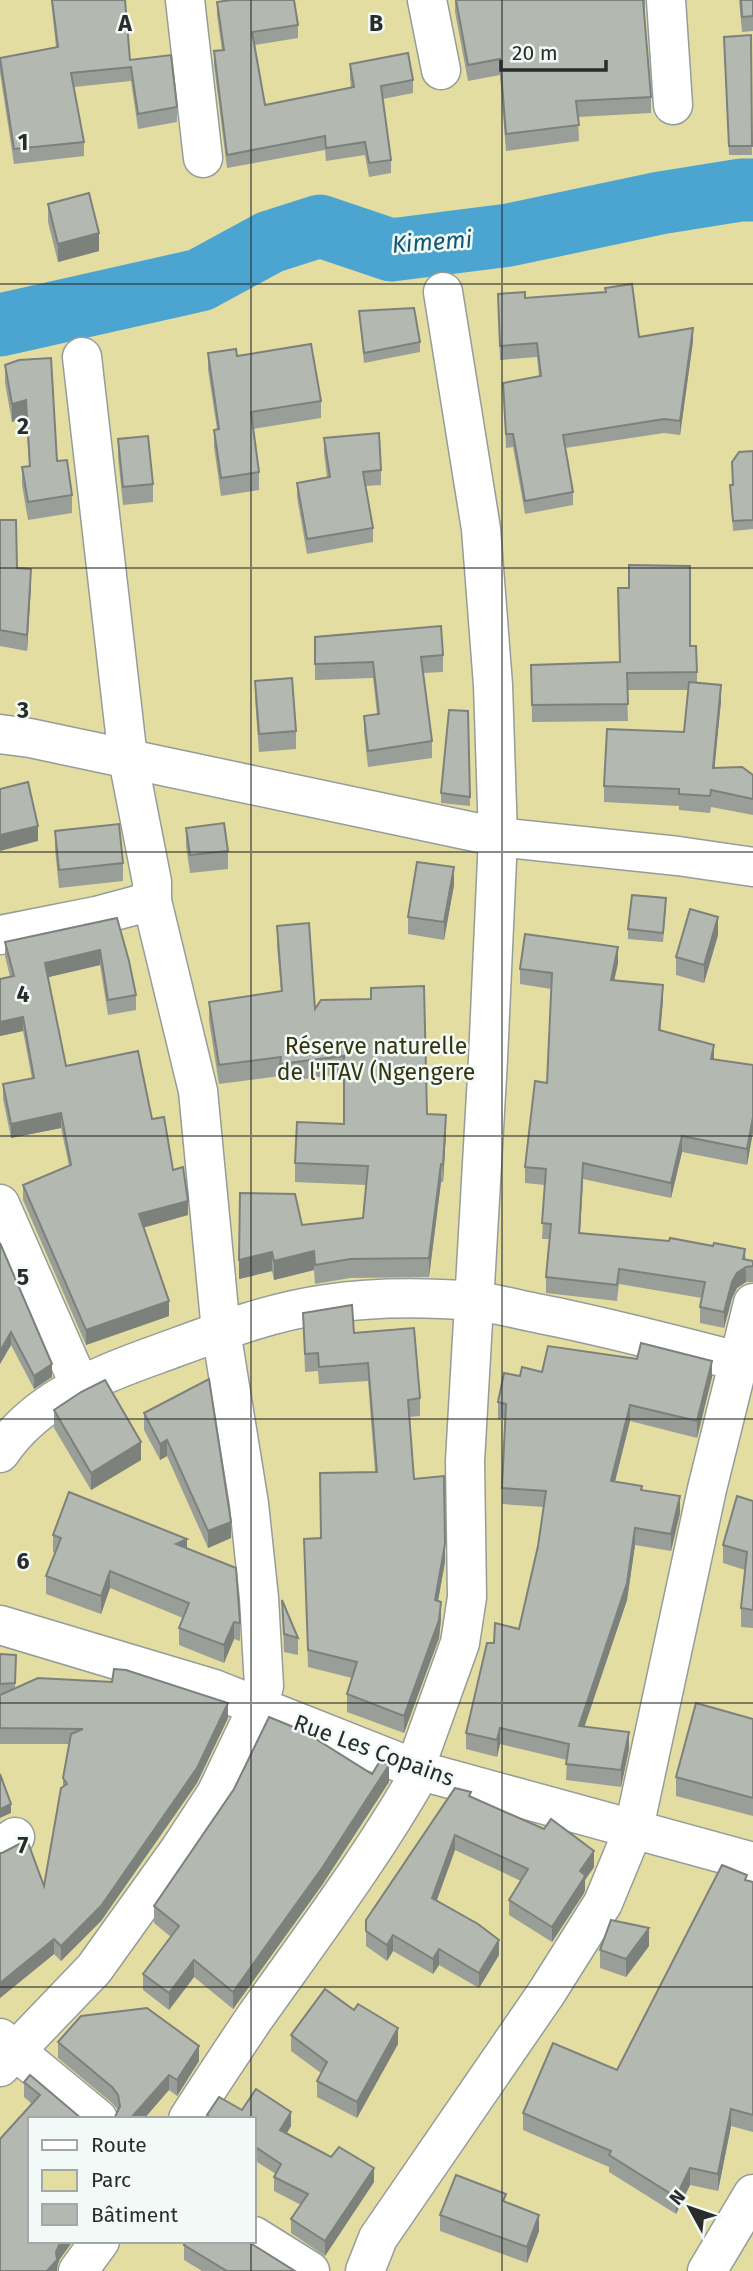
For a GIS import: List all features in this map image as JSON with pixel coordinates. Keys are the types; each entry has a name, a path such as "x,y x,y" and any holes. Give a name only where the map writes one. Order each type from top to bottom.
{"street":[{"path":"185,0 203,158"},
{"path":"427,0 440,70"},
{"path":"666,0 673,105"},
{"path":"189,2117 252,2022 328,1918 395,1816 418,1769 460,1643 467,1597 465,1461 498,837 493,685 481,529 443,292"},
{"path":"82,357 128,759 152,882 152,901 198,1091 221,1331 249,1504 259,1598 264,1686 258,1706 216,1794 180,1849 94,1969 5,2052 95,2117"},
{"path":"0,734 498,837 678,856 753,867"},
{"path":"0,935 96,916 152,901"},
{"path":"0,1204 80,1385"},
{"path":"3,1442 30,1419 80,1385 143,1359 264,1316 364,1299 475,1301 598,1325 745,1362"},
{"path":"365,2271 378,2238 547,1992 603,1903 634,1828 745,1362 753,1303"},
{"name":"Rue Les Copains","path":"0,1625 214,1689 343,1742 418,1769 753,1862"},
{"path":"707,2271 753,2194"},
{"path":"256,2237 310,2271"},
{"path":"78,2271 99,2243"}],"green space":[{"name":"Réserve naturelle de l'ITAV (Ngengere","path":"0,0 753,0 753,2271 0,2271"}],"building":[{"path":"52,0 125,0 130,60 171,55 177,107 138,114 131,67 71,73 84,142 14,149 0,58 58,47"},
{"path":"294,0 298,25 252,32 265,105 354,87 350,64 408,53 413,80 381,86 391,160 369,163 365,142 326,148 325,136 227,155 214,51 224,50 217,2"},
{"path":"456,0 643,0 651,97 576,101 579,125 506,134 500,59 468,65"},
{"path":"741,0 753,0 753,16 742,17"},
{"path":"751,35 752,146 729,146 724,37"},
{"path":"89,193 99,233 58,244 48,204"},
{"path":"632,284 639,337 693,328 680,421 664,419 563,435 573,492 525,501 513,434 506,434 503,383 541,376 537,343 500,346 498,294 525,292 525,298 606,292 605,288"},
{"path":"414,308 420,342 364,353 359,311"},
{"path":"311,344 321,401 251,412 259,472 221,478 214,430 219,429 208,353 236,349 237,356"},
{"path":"51,358 57,461 67,460 72,495 28,502 22,467 30,466 26,400 12,404 5,365 19,360"},
{"path":"379,433 381,470 363,472 373,528 307,539 297,483 330,477 324,438"},
{"path":"148,436 153,484 123,487 118,439"},
{"path":"753,451 753,520 733,521 730,485 733,485 732,462 739,452"},
{"path":"0,520 16,520 17,568 31,569 27,635 0,630"},
{"path":"629,565 690,566 690,646 696,646 697,672 627,673 628,704 532,705 531,665 620,662 618,588 629,588"},
{"path":"441,626 443,655 421,657 432,741 368,751 364,716 379,714 373,662 315,664 315,637"},
{"path":"292,678 296,731 259,734 255,681"},
{"path":"689,682 721,685 713,768 742,767 753,775 753,799 711,790 710,796 679,794 679,789 604,786 607,729 684,732"},
{"path":"449,710 468,711 470,797 441,793"},
{"path":"28,782 38,826 0,835 0,789"},
{"path":"224,823 228,851 190,855 186,828"},
{"path":"119,824 123,863 59,870 55,831"},
{"path":"417,862 454,867 444,922 408,917"},
{"path":"632,895 666,898 663,933 628,929"},
{"path":"690,909 718,917 704,965 676,957"},
{"path":"117,918 136,995 108,1000 100,950 45,963 66,1066 138,1051 152,1119 164,1117 173,1170 183,1167 188,1201 139,1214 169,1301 86,1330 23,1185 71,1165 61,1113 11,1124 3,1084 34,1078 23,1017 0,1022 0,979 14,976 5,942"},
{"path":"309,923 315,1009 321,1000 371,999 371,988 424,986 427,1114 446,1115 443,1164 429,1258 350,1259 315,1265 314,1251 274,1261 272,1252 239,1260 240,1193 295,1194 302,1225 363,1218 368,1166 295,1163 297,1122 344,1124 344,1056 280,1064 281,1057 219,1065 209,1002 282,991 277,926"},
{"path":"525,934 618,947 611,980 663,985 659,1030 714,1045 711,1059 753,1065 753,1117 747,1149 682,1136 671,1183 583,1163 579,1233 669,1241 670,1238 745,1249 743,1259 753,1261 753,1266 737,1273 724,1312 700,1307 705,1282 619,1269 617,1285 546,1277 551,1224 542,1223 546,1169 525,1167 535,1081 547,1083 552,973 520,969"},
{"path":"0,1243 52,1364 34,1376 11,1332 0,1351"},
{"path":"352,1305 354,1333 414,1328 420,1398 408,1400 414,1479 444,1476 445,1544 435,1600 441,1602 439,1620 404,1716 347,1694 357,1662 308,1650 304,1539 321,1538 320,1473 377,1472 368,1363 319,1367 318,1353 305,1354 303,1313"},
{"path":"641,1343 712,1361 697,1421 630,1405 611,1481 642,1486 641,1490 680,1496 671,1534 635,1528 627,1583 579,1726 629,1732 621,1770 566,1764 569,1744 500,1728 497,1740 466,1733 487,1643 494,1643 495,1623 519,1629 538,1546 546,1491 502,1488 506,1404 498,1402 504,1373 520,1376 522,1367 542,1372 548,1346 637,1359"},
{"path":"209,1379 231,1522 208,1531 167,1440 160,1444 144,1413"},
{"path":"105,1380 141,1442 91,1473 54,1410"},
{"path":"69,1492 187,1539 176,1544 236,1568 240,1623 234,1622 224,1645 179,1628 189,1603 110,1571 101,1596 46,1576 61,1538 53,1535"},
{"path":"737,1496 753,1501 753,1610 741,1608 747,1552 723,1545"},
{"path":"282,1600 298,1638 284,1634"},
{"path":"0,1654 16,1655 15,1683 0,1684"},
{"path":"114,1669 126,1670 228,1703 197,1768 101,1906 61,1946 54,1939 0,1983 0,1853 27,1840 44,1886 61,1788 67,1784 63,1778 71,1734 83,1729 0,1728 0,1695 38,1678 112,1682"},
{"path":"696,1703 753,1719 753,1798 676,1777"},
{"path":"269,1717 303,1731 372,1774 380,1761 389,1765 322,1868 233,1992 194,1960 169,1993 143,1974 179,1926 154,1906 234,1789"},
{"path":"0,1774 11,1804 0,1809"},
{"path":"455,1788 471,1792 469,1796 544,1829 551,1819 594,1851 580,1871 585,1875 584,1878 552,1927 509,1900 528,1869 455,1835 432,1898 478,1924 499,1940 479,1973 439,1949 433,1959 393,1935 387,1945 366,1931 366,1920"},
{"path":"722,1865 747,1875 745,1880 753,1882 753,2115 731,2109 718,2174 690,2168 676,2197 609,2155 611,2151 523,2113 553,2043 617,2070"},
{"path":"611,1920 649,1928 626,1959 600,1950"},
{"path":"325,1989 354,2010 358,2004 398,2028 357,2102 317,2081 327,2062 291,2035"},
{"path":"147,2008 199,2046 177,2080 169,2075 132,2117 115,2117 120,2106 118,2095 112,2087 58,2042 81,2016"},
{"path":"30,2075 80,2117 28,2117 28,2243 60,2243 56,2252 57,2260 47,2271 0,2271 0,2139 40,2095 24,2082"},
{"path":"256,2089 291,2112 280,2130 331,2157 339,2147 374,2168 325,2241 291,2219 308,2194 274,2177 281,2164 256,2147 256,2117 207,2115 219,2097 242,2110"},
{"path":"456,2175 506,2194 503,2201 539,2215 527,2247 440,2215"},
{"path":"250,2243 295,2271 227,2271 184,2245"}],"waterway":[{"path":"741,190 753,176"},
{"name":"Kimemi","path":"0,325 200,280 270,242 320,226 391,250 509,235 660,203 753,190"}]}
